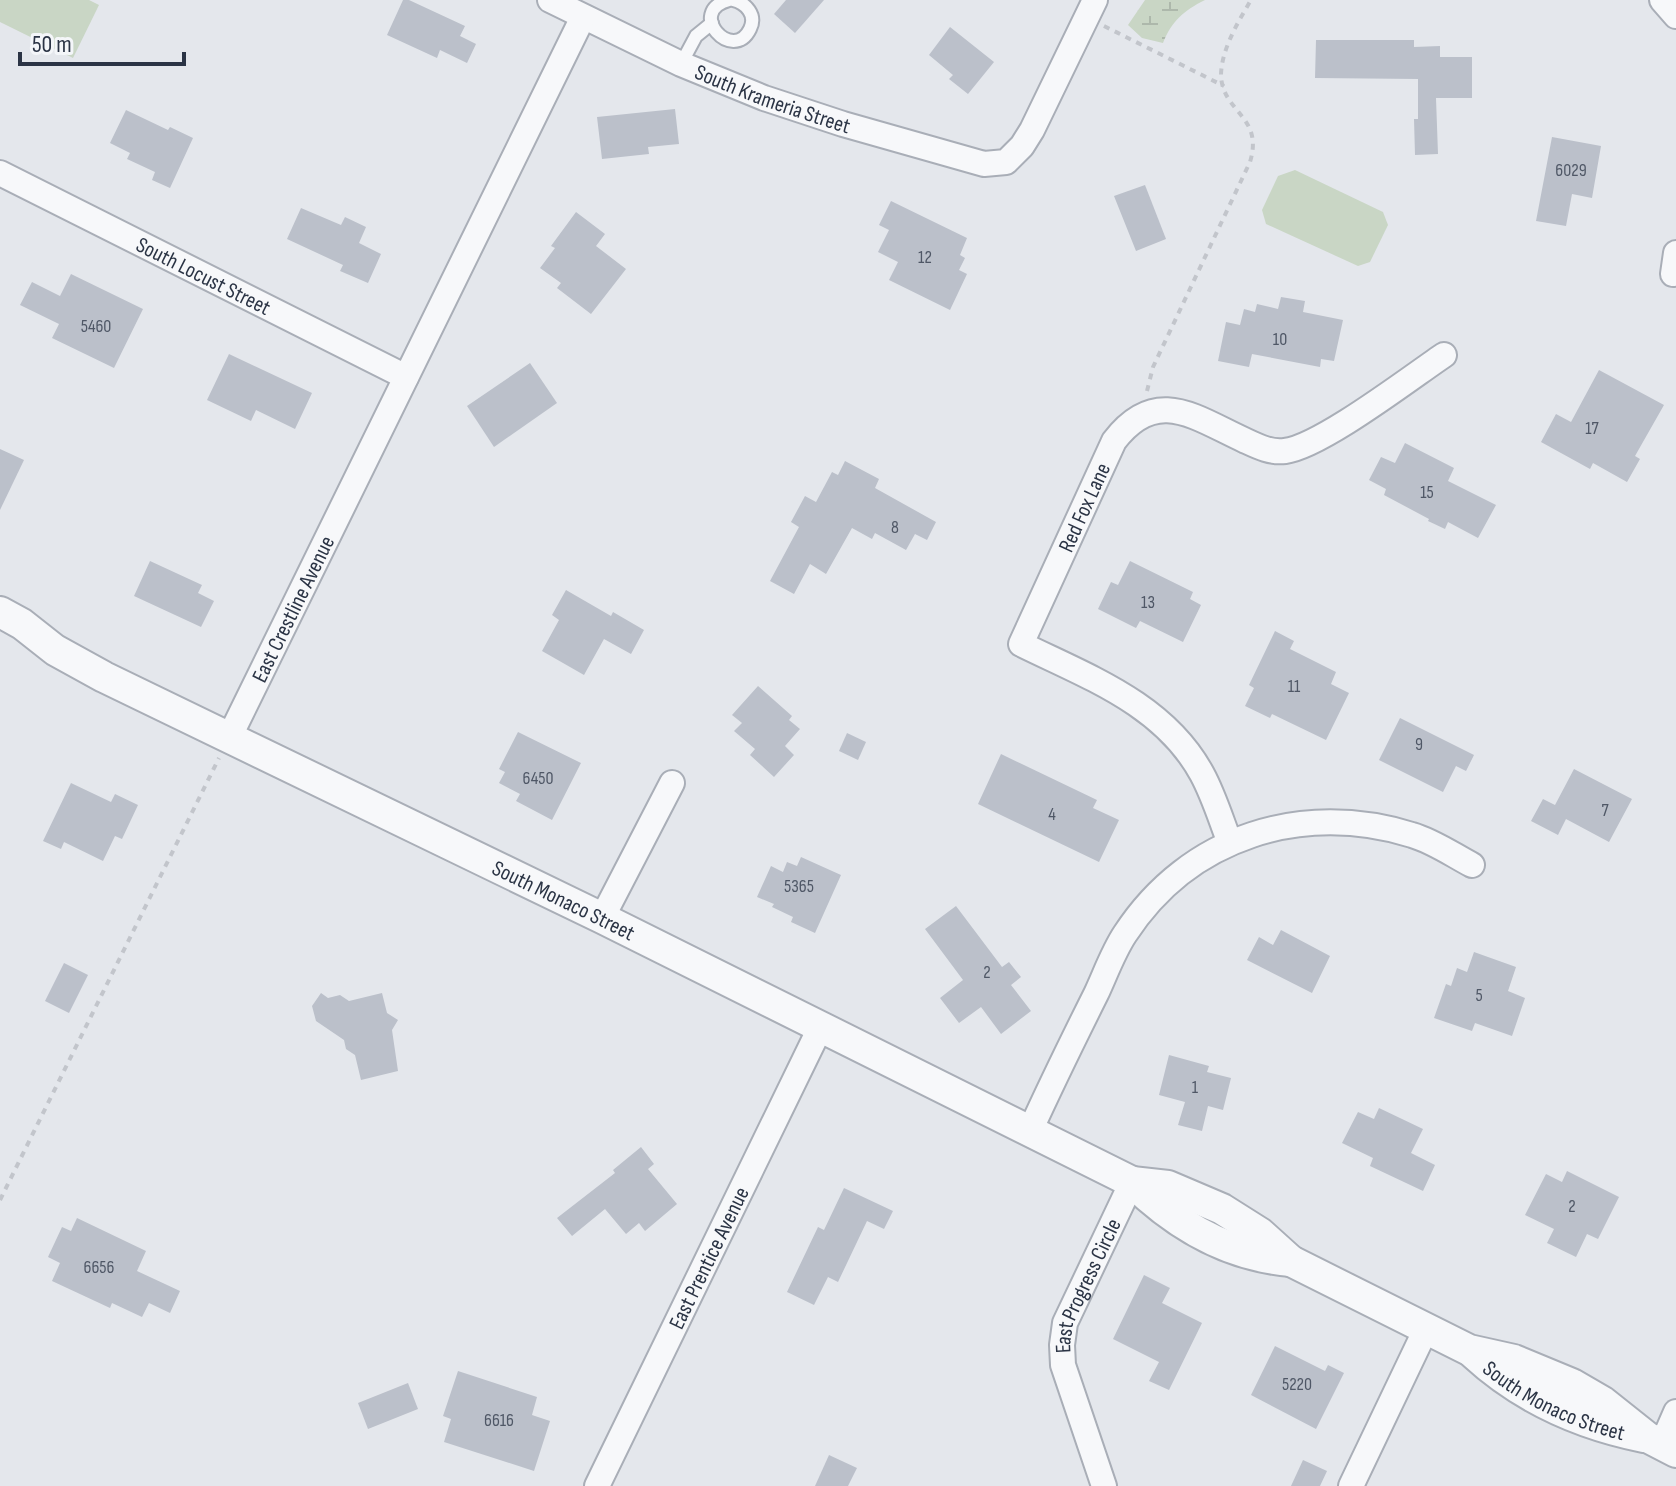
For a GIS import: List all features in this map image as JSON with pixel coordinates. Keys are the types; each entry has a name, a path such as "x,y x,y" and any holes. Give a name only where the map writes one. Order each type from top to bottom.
{"street":[{"name":"South Krameria Street","path":"550,0 681,64 764,98 857,129 975,162 1006,162 1022,146 1090,9"},
{"path":"1662,0 1676,16"},
{"name":"East Crestline Avenue","path":"229,738 583,17"},
{"name":"South Locust Street","path":"0,173 406,377"},
{"path":"1141,415 1172,410 1262,449 1287,451 1319,439 1444,355"},
{"name":"Red Fox Lane","path":"1141,415 1125,426 1114,441 1021,644 1121,693 1158,719 1202,774 1230,843"},
{"name":"South Monaco Street","path":"0,612 87,668 602,918 1132,1182 1158,1207 1198,1233 1256,1257 1291,1261 1469,1350 1503,1379 1549,1407 1590,1424 1661,1444"},
{"path":"602,918 672,783"},
{"path":"1030,1131 1125,934 1165,886 1200,859 1265,830 1311,822 1359,823 1415,836 1472,865"},
{"name":"East Prentice Avenue","path":"597,1486 820,1028"},
{"name":"East Progress Circle","path":"1104,1486 1063,1365 1062,1345 1065,1323 1132,1182"},
{"path":"1351,1486 1426,1329"},
{"path":"1661,1444 1676,1412"}],"lane":[{"path":"725,1 744,4 751,15 750,28 742,38 729,40 718,35 712,23 714,10 725,1"},
{"path":"681,64 696,36 712,23"}],"path":[{"path":"1141,415 1153,367 1255,147 1254,136 1228,98 1221,78 1225,56 1251,0"},
{"path":"1090,9 1224,86"},
{"path":"0,1200 229,738"}],"green space":[{"path":"0,0 89,0 99,5 73,58 0,22"},
{"path":"1145,0 1205,0 1179,17 1163,43 1142,38 1128,25"},
{"path":"1295,170 1383,212 1388,225 1370,262 1358,266 1266,224 1262,210 1278,176"}],"building":[{"path":"403,0 465,26 460,36 476,44 467,63 440,50 437,58 387,35"},
{"path":"786,0 824,0 795,33 774,14"},
{"path":"950,27 994,62 968,94 949,79 953,75 929,55"},
{"path":"1316,40 1414,40 1414,47 1440,46 1440,57 1472,57 1472,98 1436,98 1438,154 1415,155 1414,119 1418,119 1418,79 1315,78"},
{"path":"675,109 679,144 648,147 649,154 602,159 597,117"},
{"path":"126,110 193,138 170,188 152,180 155,172 127,159 130,153 110,143"},
{"path":"1552,137 1601,146 1592,198 1572,194 1566,226 1536,221"},
{"path":"1145,185 1166,239 1136,251 1114,196"},
{"path":"891,201 967,238 960,255 965,258 959,270 967,274 950,310 889,280 898,262 878,252 889,230 879,225"},
{"path":"301,208 341,225 345,217 366,227 359,243 381,254 368,283 340,271 343,265 287,239"},
{"path":"576,212 605,234 596,246 626,269 591,314 557,288 561,283 540,268 555,248 551,246"},
{"path":"71,274 143,309 114,368 52,338 59,324 20,305 32,282 60,296"},
{"path":"1281,297 1305,301 1303,312 1343,320 1334,361 1321,359 1320,367 1252,354 1249,367 1218,361 1226,322 1240,325 1244,309 1255,312 1257,304 1278,309"},
{"path":"229,354 312,393 295,429 256,410 251,421 207,400"},
{"path":"530,363 557,403 494,447 467,406"},
{"path":"1599,370 1664,405 1635,456 1640,459 1627,482 1593,463 1590,469 1541,442 1556,414 1571,422"},
{"path":"1405,443 1454,468 1448,481 1496,505 1478,538 1448,522 1445,529 1428,521 1384,495 1386,489 1369,480 1381,457 1395,463"},
{"path":"0,449 24,460 0,510"},
{"path":"845,461 879,479 875,488 936,522 927,540 915,534 906,550 875,533 872,539 852,528 826,574 810,564 794,594 770,581 799,527 791,522 805,496 816,502 832,472 838,475"},
{"path":"150,561 202,585 198,593 214,601 201,627 134,596"},
{"path":"1130,561 1193,592 1190,599 1201,605 1183,642 1140,621 1136,628 1098,609 1111,582 1118,585"},
{"path":"566,590 611,616 613,612 644,630 631,654 604,639 584,675 542,651 559,620 552,615"},
{"path":"1275,631 1294,641 1290,649 1336,672 1331,684 1349,693 1326,740 1272,714 1270,718 1245,706 1254,688 1249,685"},
{"path":"758,686 792,716 789,720 800,729 785,746 794,755 774,777 750,755 755,749 734,731 742,723 732,715"},
{"path":"1400,718 1474,755 1466,771 1456,766 1443,792 1379,760"},
{"path":"518,732 581,763 552,820 516,801 520,794 499,783 505,772 499,769"},
{"path":"847,733 866,742 858,760 839,751"},
{"path":"1001,754 1097,800 1093,808 1119,820 1099,862 978,804"},
{"path":"1574,769 1632,799 1609,842 1566,819 1558,835 1531,821 1543,799 1555,805"},
{"path":"71,783 111,802 115,794 138,805 122,839 115,836 103,861 64,842 61,849 43,841"},
{"path":"801,857 841,875 815,933 791,922 793,917 757,897 771,866 783,872 787,862 797,866"},
{"path":"956,906 1002,967 1009,962 1021,977 1011,985 1031,1011 1001,1034 981,1007 959,1023 940,998 963,980 925,929"},
{"path":"1281,930 1330,956 1312,993 1247,960 1259,937 1273,945"},
{"path":"1474,952 1516,967 1508,991 1525,998 1512,1036 1475,1023 1472,1031 1434,1018 1446,984 1451,986 1457,968 1467,972"},
{"path":"64,963 88,975 69,1013 45,1001"},
{"path":"321,993 328,998 340,995 349,1001 382,993 387,1013 398,1020 392,1030 398,1071 361,1080 355,1055 346,1049 344,1040 316,1021 312,1006"},
{"path":"1169,1055 1209,1066 1207,1072 1231,1078 1223,1110 1208,1106 1202,1131 1178,1125 1185,1102 1159,1095"},
{"path":"1379,1108 1423,1129 1411,1153 1435,1165 1423,1191 1370,1166 1373,1158 1342,1143 1358,1112 1374,1119"},
{"path":"641,1147 654,1164 648,1169 677,1204 645,1231 639,1223 626,1234 605,1209 572,1236 557,1218 615,1173 613,1170"},
{"path":"1567,1171 1619,1197 1598,1239 1587,1234 1576,1257 1547,1243 1554,1229 1525,1215 1546,1174 1562,1182"},
{"path":"844,1188 893,1211 884,1229 867,1221 838,1282 828,1277 814,1305 787,1292 818,1227 824,1230"},
{"path":"77,1218 146,1251 137,1271 180,1291 170,1313 149,1303 142,1317 112,1303 110,1308 52,1281 60,1263 48,1257 62,1227 71,1231"},
{"path":"1144,1275 1170,1288 1162,1303 1202,1323 1169,1390 1149,1381 1159,1362 1113,1339"},
{"path":"1275,1346 1325,1371 1328,1365 1344,1373 1316,1429 1251,1395"},
{"path":"458,1371 537,1397 532,1415 550,1421 534,1471 444,1442 451,1419 443,1416"},
{"path":"408,1383 418,1409 368,1429 358,1403"},
{"path":"829,1455 857,1468 848,1486 815,1486"},
{"path":"1303,1460 1327,1471 1320,1486 1291,1486"}]}
